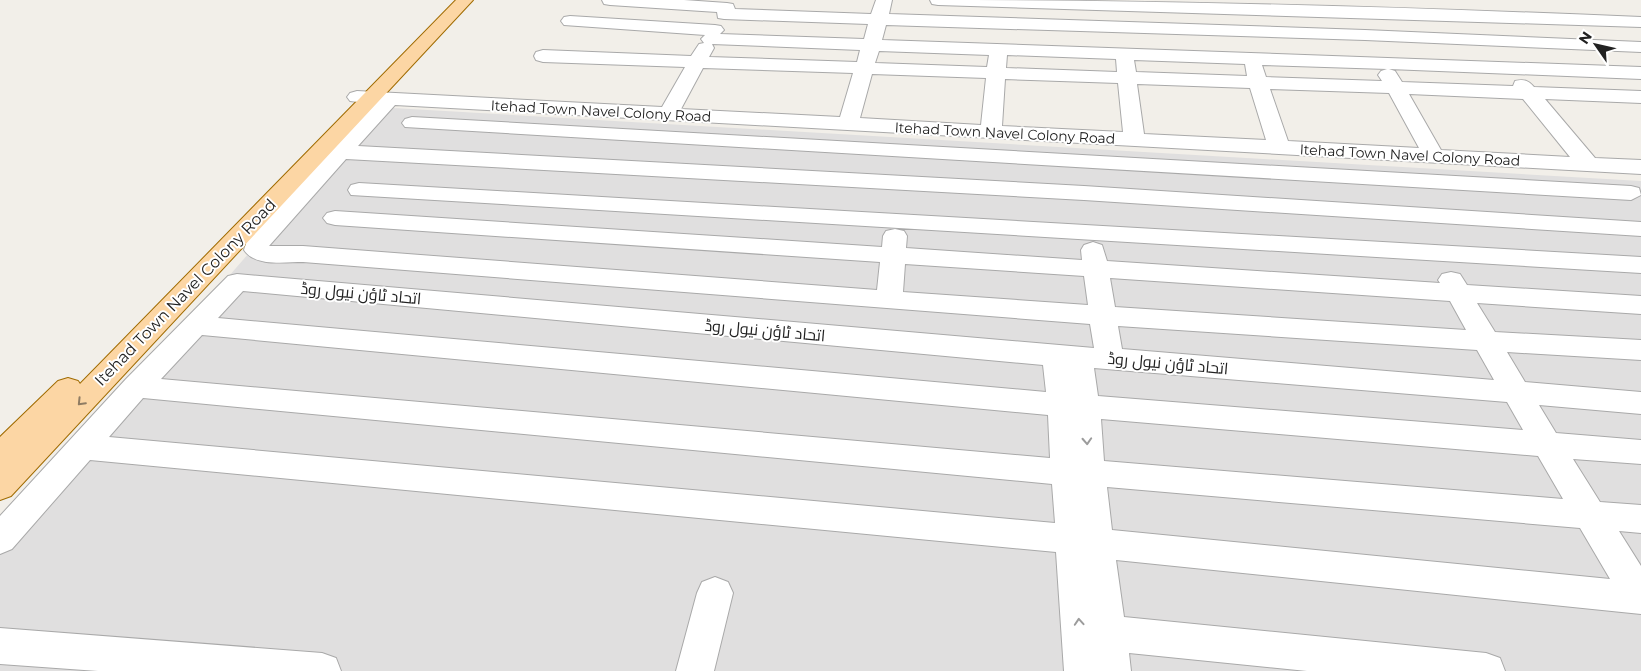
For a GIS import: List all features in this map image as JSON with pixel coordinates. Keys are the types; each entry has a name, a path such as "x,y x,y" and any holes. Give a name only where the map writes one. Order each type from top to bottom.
{"main road":[{"name":"Itehad Town Navel Colony Road","path":"0,487 373,93 452,0"},
{"name":"Itehad Town Navel Colony Road","path":"0,457 373,93 465,0"}],"street":[{"path":"610,0 871,45 1641,72"},
{"path":"849,120 884,0"},
{"path":"938,0 1463,7 1593,20 1641,22"},
{"path":"991,128 1003,1"},
{"path":"1118,2 1134,135"},
{"path":"1575,2 1641,72"},
{"path":"1233,4 1278,143"},
{"path":"1348,6 1431,152"},
{"path":"1463,7 1528,93 1591,162 1636,199"},
{"path":"671,109 722,18"},
{"path":"570,20 722,18 879,19 1365,35 1641,47"},
{"path":"542,56 1641,97"},
{"name":"Itehad Town Navel Colony Road","path":"373,93 1278,143 1591,162 1641,167"},
{"path":"373,93 340,152 257,242 256,250 267,254 303,254 1102,315 1486,342 1641,350"},
{"name":"Itehad Town Navel Colony Road","path":"671,109 770,120 849,120 904,128 991,128 1076,137 1134,135"},
{"path":"722,286 770,120"},
{"path":"412,123 1394,180 1636,199"},
{"path":"889,299 904,128"},
{"path":"1076,137 1102,315 1081,357 1074,406 1078,472 1086,541 1107,632 1112,671"},
{"name":"Itehad Town Navel Colony Road","path":"1278,143 1378,153 1431,152"},
{"path":"340,152 1084,193 1641,229"},
{"path":"1378,153 1516,393 1641,598"},
{"path":"303,254 390,154"},
{"name":"Itehad Town Navel Colony Road","path":"1591,162 1641,160"},
{"path":"1235,172 1276,280"},
{"path":"358,190 1090,231 1641,265"},
{"path":"335,218 1096,267 1641,305"},
{"name":"اتحاد ٹاؤن نیول روڈ","path":"0,539 136,386 237,282 1081,357 1641,403"},
{"path":"196,325 1074,406 1641,452"},
{"path":"136,386 1078,472 1641,520"},
{"path":"82,447 1086,541 1641,598"},
{"path":"1083,671 1086,541"},
{"path":"695,671 715,593"},
{"path":"1107,632 1486,671"},
{"path":"0,646 219,666 322,671"}],"shaded area":[{"path":"376,107 1641,181 1641,671 0,671 0,525 229,276"}]}
